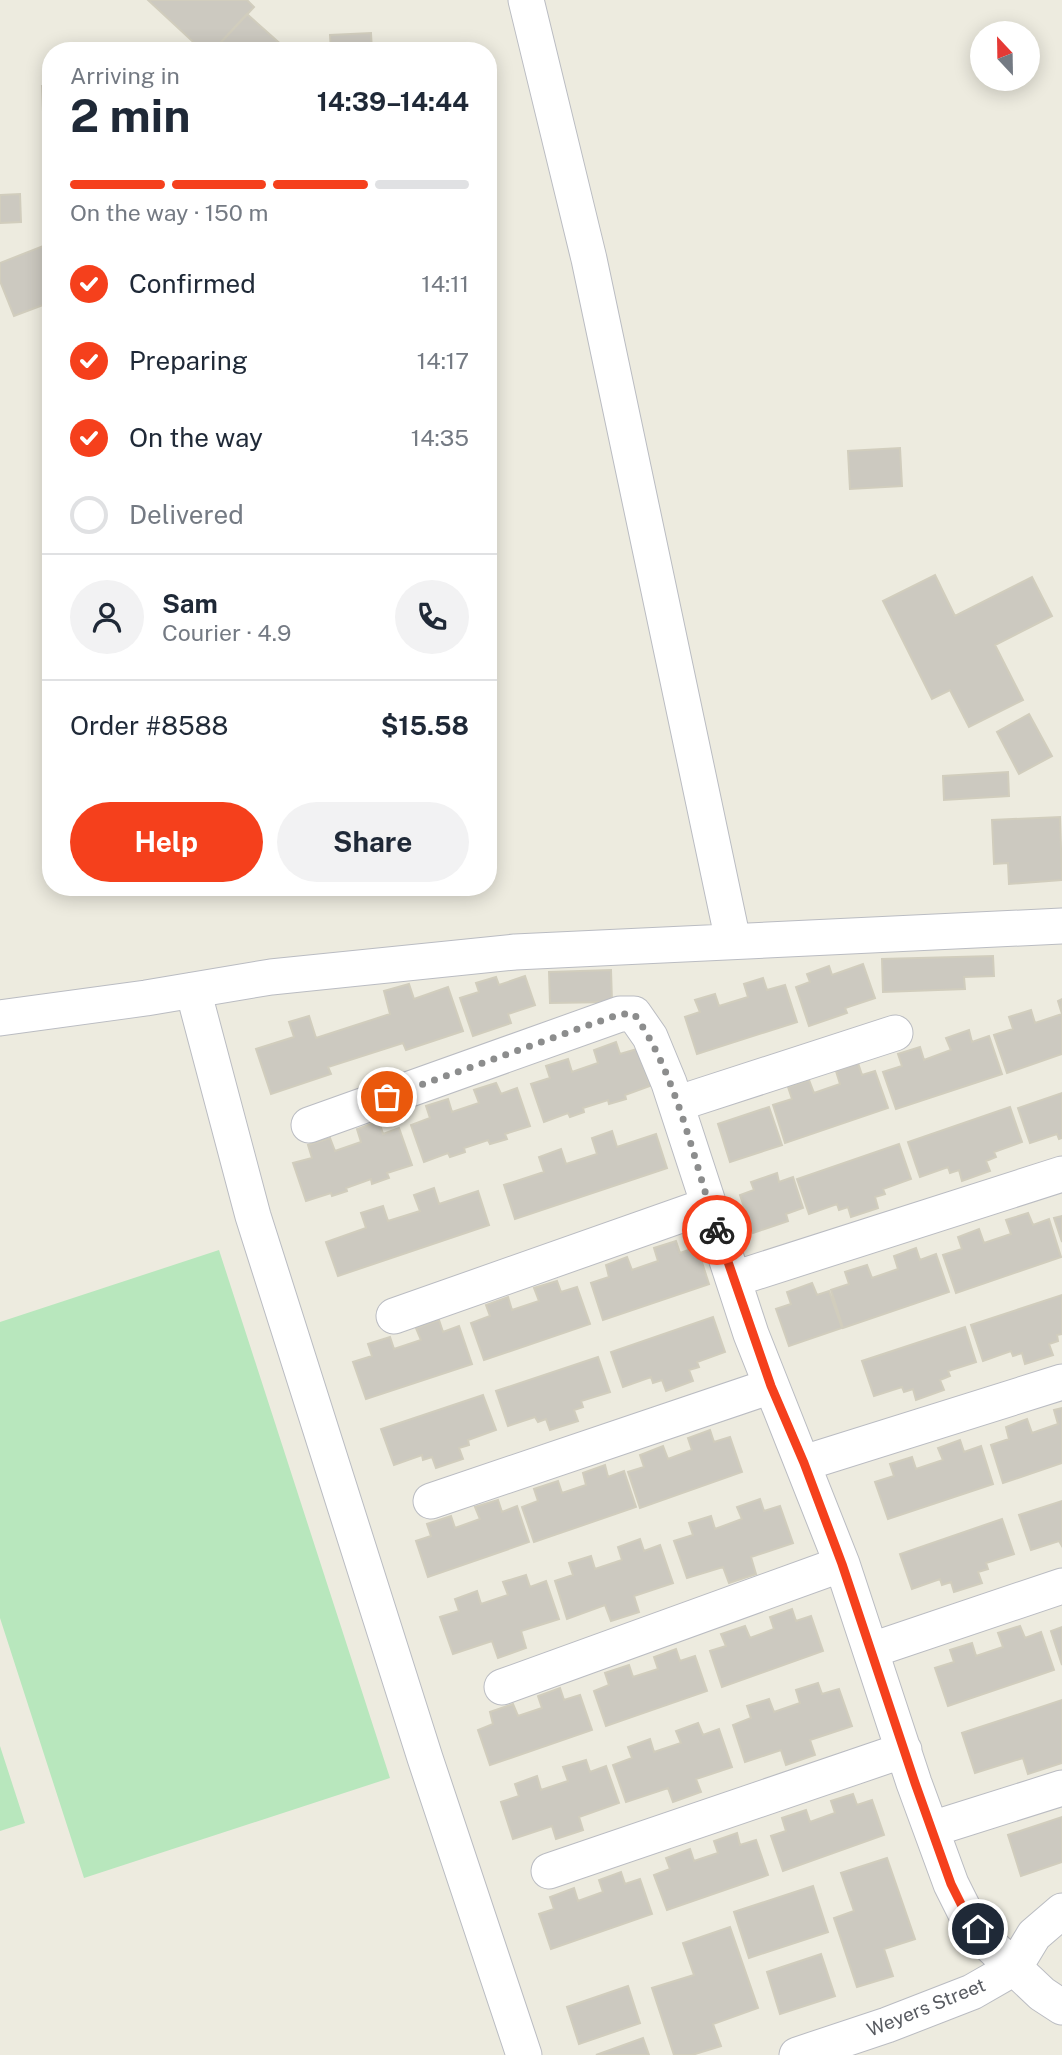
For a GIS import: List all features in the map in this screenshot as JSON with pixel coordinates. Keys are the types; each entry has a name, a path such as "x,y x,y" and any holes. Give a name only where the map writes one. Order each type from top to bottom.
{"street":[{"path":"526,0 589,259 733,941"},
{"path":"0,1018 271,977 502,954 1062,926"},
{"path":"192,990 253,1216 425,1758 524,2055"},
{"name":"Weyers Street","path":"309,1125 620,1014 634,1014 650,1037 676,1104 771,1386 804,1463 842,1564 951,1884 967,1916 988,1943 1042,1994 1062,2007"},
{"path":"676,1104 895,1032"},
{"path":"734,1279 1062,1174"},
{"path":"394,1316 709,1205"},
{"path":"804,1463 1062,1382"},
{"path":"431,1501 771,1386"},
{"path":"502,1687 842,1564"},
{"path":"872,1650 1062,1586"},
{"path":"549,1871 904,1750"},
{"path":"932,1829 1062,1788"},
{"path":"1014,1968 1034,1936 1062,1911"},
{"name":"Weyers Street","path":"797,2055 945,2003 972,1992 1014,1968"}],"green space":[{"path":"219,1250 390,1778 84,1878 0,1618 0,1322"},
{"path":"0,1746 25,1823 0,1831"}],"building":[{"path":"148,0 247,0 254,7 221,42 193,42"},
{"path":"247,14 278,42 221,42"},
{"path":"371,33 372,42 330,42 330,35"},
{"path":"20,194 21,222 0,223 0,195"},
{"path":"42,247 42,305 14,316 0,281 0,263"},
{"path":"900,448 902,486 850,489 848,451"},
{"path":"935,575 955,616 1032,577 1052,616 995,645 1023,700 969,727 950,690 932,699 883,601"},
{"path":"1029,714 1052,756 1019,774 997,732"},
{"path":"1008,772 1009,796 944,800 943,776"},
{"path":"1060,817 1062,880 1009,884 1008,863 994,864 992,820"},
{"path":"993,956 994,976 964,977 965,989 883,992 882,959"},
{"path":"863,964 875,998 845,1008 847,1013 809,1026 796,987 810,982 807,974 829,966 832,975"},
{"path":"611,970 612,1002 550,1003 549,972"},
{"path":"525,976 535,1005 508,1014 511,1023 473,1036 460,998 479,992 476,983 496,977 499,985"},
{"path":"763,978 767,990 785,985 797,1022 697,1054 685,1017 700,1012 695,1000 715,994 719,1006 748,997 744,984"},
{"path":"409,984 414,999 448,987 463,1031 406,1050 403,1043 328,1067 331,1074 271,1094 256,1049 294,1037 289,1022 309,1016 316,1038 390,1014 384,991"},
{"path":"1031,1010 1035,1023 1062,1014 1062,1054 1007,1073 994,1035 1013,1029 1009,1017"},
{"path":"969,1030 972,1042 989,1036 1002,1074 896,1109 883,1072 902,1066 898,1054 920,1047 924,1060 951,1050 946,1038"},
{"path":"616,1042 620,1054 637,1049 650,1086 625,1095 626,1099 609,1104 608,1100 583,1108 584,1112 570,1117 568,1113 544,1122 531,1084 550,1078 546,1066 568,1059 572,1072 598,1063 594,1050"},
{"path":"858,1063 862,1075 875,1071 888,1108 785,1143 773,1105 792,1099 788,1087 809,1080 814,1093 840,1084 836,1071"},
{"path":"496,1083 501,1094 517,1088 530,1126 505,1134 507,1139 490,1144 488,1140 464,1148 465,1152 450,1157 448,1153 424,1162 411,1125 430,1118 426,1106 448,1099 452,1112 479,1103 474,1090"},
{"path":"1062,1093 1062,1138 1059,1139 1057,1134 1030,1143 1018,1108"},
{"path":"769,1107 782,1145 730,1162 718,1124"},
{"path":"1010,1107 1022,1142 994,1152 996,1157 986,1161 990,1171 962,1181 959,1170 950,1173 948,1167 920,1177 908,1142"},
{"path":"379,1121 383,1134 399,1128 412,1165 387,1173 389,1178 372,1184 371,1179 346,1188 347,1191 306,1201 293,1163 312,1158 308,1145 330,1138 335,1151 361,1142 357,1129"},
{"path":"612,1131 617,1147 656,1134 667,1168 515,1219 504,1185 544,1172 539,1157 561,1149 566,1164 597,1154 592,1138"},
{"path":"899,1144 911,1179 883,1189 885,1194 875,1197 878,1208 851,1217 848,1207 839,1210 837,1204 809,1214 797,1179"},
{"path":"777,1173 779,1182 793,1177 803,1208 786,1214 788,1221 753,1233 740,1195 754,1190 751,1182"},
{"path":"434,1188 439,1204 478,1191 489,1225 338,1276 326,1242 366,1228 361,1213 383,1206 388,1221 420,1211 414,1195"},
{"path":"1028,1213 1033,1225 1049,1219 1061,1257 956,1293 943,1255 962,1249 958,1237 979,1229 984,1243 1011,1234 1006,1220"},
{"path":"1062,1216 1062,1242 1054,1218"},
{"path":"676,1241 680,1253 697,1247 709,1284 603,1320 591,1283 609,1277 606,1265 627,1257 632,1270 658,1261 654,1248"},
{"path":"916,1248 920,1260 936,1254 949,1292 843,1328 831,1290 849,1284 845,1272 867,1265 872,1278 898,1269 894,1256"},
{"path":"557,1281 561,1292 577,1287 590,1324 484,1360 471,1323 490,1316 486,1305 508,1297 512,1310 539,1301 534,1288"},
{"path":"812,1283 817,1295 829,1291 842,1328 789,1346 776,1309 791,1304 787,1292"},
{"path":"1062,1295 1062,1334 1057,1335 1058,1341 1049,1344 1053,1355 1025,1364 1022,1353 1013,1356 1011,1351 983,1361 971,1325"},
{"path":"713,1317 725,1352 697,1362 699,1367 689,1370 693,1381 666,1391 662,1380 653,1383 651,1377 623,1387 611,1352"},
{"path":"439,1320 443,1332 459,1326 472,1364 366,1399 353,1362 372,1356 368,1344 390,1337 394,1349 421,1340 416,1328"},
{"path":"965,1327 976,1362 948,1371 950,1376 940,1380 944,1390 916,1400 913,1389 904,1392 902,1387 874,1396 862,1361"},
{"path":"598,1357 610,1392 581,1401 583,1407 574,1410 578,1421 550,1430 546,1419 538,1422 535,1417 508,1426 496,1391"},
{"path":"483,1395 496,1430 468,1440 469,1445 459,1448 463,1459 436,1468 432,1457 423,1460 422,1455 394,1465 381,1429"},
{"path":"1062,1408 1062,1463 1003,1483 991,1445 1009,1439 1006,1427 1027,1419 1032,1433 1058,1424 1054,1410"},
{"path":"710,1430 714,1442 730,1437 742,1472 640,1508 628,1472 644,1467 640,1455 663,1446 668,1459 692,1450 688,1438"},
{"path":"960,1440 964,1452 981,1446 993,1484 888,1519 875,1482 894,1476 890,1464 912,1457 916,1469 943,1460 938,1448"},
{"path":"605,1465 608,1477 624,1471 636,1507 534,1542 522,1507 538,1501 534,1489 558,1481 562,1493 586,1485 583,1473"},
{"path":"760,1499 764,1511 780,1506 793,1543 751,1557 756,1574 729,1583 723,1567 687,1578 674,1541 693,1535 689,1523 711,1516 715,1529 742,1519 737,1507"},
{"path":"498,1500 502,1512 517,1506 529,1542 428,1577 416,1541 431,1536 427,1524 451,1516 455,1528 480,1519 475,1507"},
{"path":"1062,1501 1062,1546 1059,1541 1031,1550 1019,1515"},
{"path":"1002,1519 1014,1554 986,1563 988,1569 978,1572 982,1583 954,1592 951,1582 942,1585 940,1579 912,1589 900,1554"},
{"path":"640,1539 644,1551 660,1545 673,1583 634,1596 639,1612 611,1621 605,1605 567,1619 555,1581 573,1575 569,1563 591,1556 595,1569 622,1560 618,1547"},
{"path":"526,1575 530,1587 546,1581 559,1619 521,1631 526,1648 498,1658 492,1641 453,1654 440,1617 459,1611 455,1599 477,1591 481,1604 508,1595 503,1582"},
{"path":"792,1609 796,1621 811,1616 823,1651 722,1687 710,1651 726,1646 721,1634 745,1626 750,1638 774,1629 770,1617"},
{"path":"1020,1626 1025,1638 1041,1632 1054,1670 948,1706 935,1668 954,1662 950,1650 972,1643 976,1656 1003,1647 998,1633"},
{"path":"1062,1627 1062,1665 1051,1631"},
{"path":"676,1649 680,1661 695,1656 707,1691 606,1726 594,1691 609,1685 605,1673 629,1665 633,1677 658,1669 654,1657"},
{"path":"818,1683 822,1694 839,1689 852,1726 810,1740 815,1755 786,1765 781,1750 745,1762 733,1725 751,1718 747,1706 769,1699 774,1712 800,1703 796,1690"},
{"path":"560,1688 564,1700 580,1695 592,1730 490,1765 478,1730 493,1724 490,1712 513,1704 518,1716 542,1708 538,1696"},
{"path":"1062,1700 1062,1763 1028,1774 1023,1758 975,1773 962,1733"},
{"path":"698,1723 703,1735 719,1729 732,1767 696,1779 701,1792 673,1802 668,1788 626,1802 613,1765 632,1758 628,1747 650,1739 654,1752 681,1743 676,1731"},
{"path":"586,1760 590,1772 606,1766 619,1803 579,1817 583,1830 556,1839 552,1826 513,1839 501,1802 519,1796 515,1784 537,1776 541,1790 568,1781 563,1767"},
{"path":"853,1794 857,1805 872,1800 884,1835 783,1871 771,1836 786,1831 782,1818 806,1810 810,1822 835,1813 831,1801"},
{"path":"1062,1817 1062,1862 1021,1876 1008,1835"},
{"path":"737,1833 740,1845 756,1840 768,1875 667,1910 654,1875 670,1869 666,1858 690,1849 694,1861 718,1853 714,1841"},
{"path":"887,1858 915,1939 884,1949 893,1976 857,1987 834,1918 854,1911 841,1873"},
{"path":"621,1872 625,1884 640,1879 652,1914 551,1949 539,1914 554,1909 550,1897 574,1888 578,1901 603,1892 599,1880"},
{"path":"813,1886 828,1932 749,1958 734,1912"},
{"path":"730,1927 758,2008 713,2024 721,2046 692,2055 674,2055 652,1988 694,1975 683,1943"},
{"path":"821,1954 835,1996 780,2014 767,1972"},
{"path":"628,1986 640,2023 579,2044 567,2007"},
{"path":"643,2038 649,2055 596,2055"}],"way so far":[{"path":"387,1097 620,1014 634,1014 650,1037 669,1083 717,1230"}],"route":[{"path":"717,1230 751,1334 842,1564 951,1884 967,1916 978,1929"}]}
